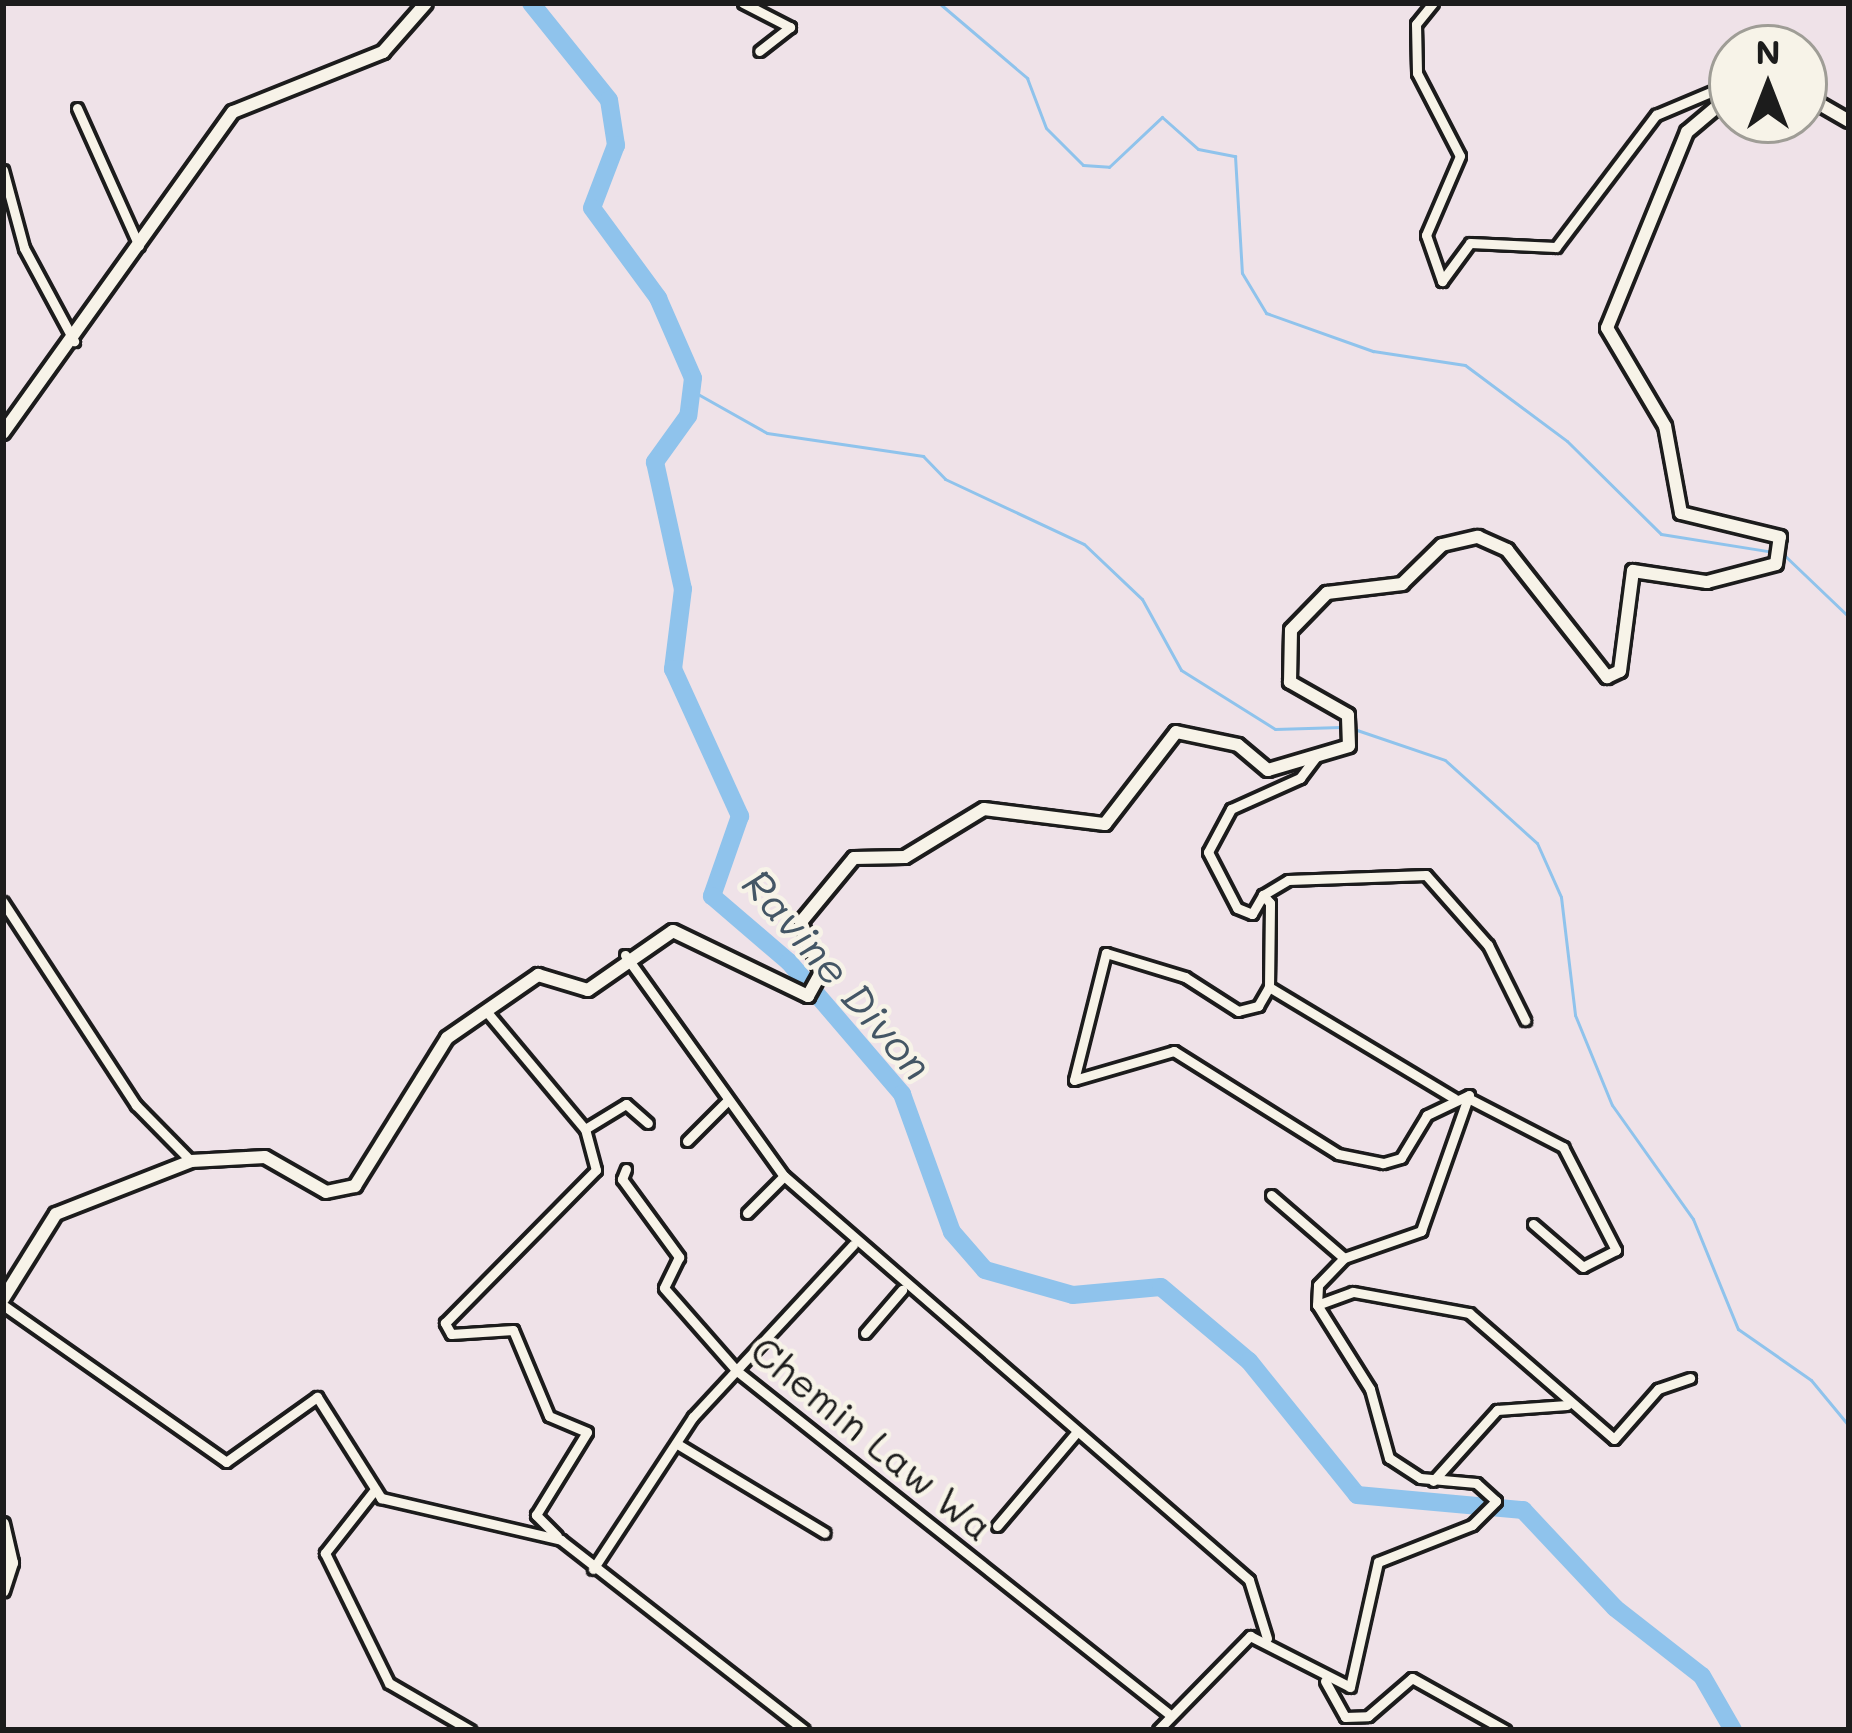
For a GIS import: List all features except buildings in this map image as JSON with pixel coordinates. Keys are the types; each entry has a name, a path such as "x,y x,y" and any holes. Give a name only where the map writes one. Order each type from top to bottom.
{"street":[{"path":"3,433 74,343 233,112 383,52 426,3"},
{"path":"743,3 790,27 759,51"},
{"path":"1432,3 1416,23 1417,74 1460,156 1426,235 1442,281 1470,243 1556,247 1656,115 1708,92"},
{"path":"77,108 139,245"},
{"path":"561,1540 374,1492 317,1397 226,1462 3,1302 56,1214 191,1161 265,1157 326,1192 355,1186 423,1069 487,1012 538,975 596,987 625,955 673,931 808,996 821,973 801,922 854,858 905,857 955,818 997,807 1105,824 1176,732 1238,745 1268,770 1321,750 1349,746 1356,724 1298,696 1286,669 1291,630 1328,593 1402,584 1442,545 1478,537 1507,550 1607,677 1620,671 1633,571 1707,582 1776,564 1780,537 1681,513 1665,427 1619,366 1606,328 1687,132 1708,114"},
{"path":"3,170 24,248 74,343"},
{"path":"1321,750 1300,778 1231,809 1216,828 1210,861 1237,908 1252,914 1263,895 1288,880 1426,875 1488,945 1525,1020"},
{"path":"1263,895 1269,987"},
{"path":"3,902 136,1105 191,1161"},
{"path":"1269,987 1238,1011 1164,968 1106,953 1075,1080 1185,1054 1338,1154 1383,1163 1454,1097"},
{"path":"625,955 784,1177 902,1290 1249,1580 1267,1610 1267,1638"},
{"path":"1269,987 1454,1097 1471,1100 1563,1147 1616,1250 1583,1267 1533,1224"},
{"path":"487,1012 585,1129 596,1170 445,1323 451,1334 492,1327 521,1337 549,1415 589,1434 536,1515 593,1569 804,1730"},
{"path":"687,1142 728,1100"},
{"path":"1158,1730 1244,1639 1267,1638 1325,1681 1345,1689 1361,1670 1378,1562 1490,1515 1490,1490 1433,1481 1389,1458 1370,1389 1317,1305 1318,1285 1344,1258 1421,1231 1471,1100"},
{"path":"585,1129 626,1104 648,1123"},
{"name":"Chemin Law Wa","path":"626,1169 622,1179 679,1257 664,1288 736,1372 1169,1714"},
{"path":"747,1213 784,1177"},
{"path":"1271,1196 1344,1258"},
{"path":"593,1569 736,1372 853,1245"},
{"path":"865,1333 902,1290"},
{"path":"1317,1305 1353,1292 1469,1313 1567,1405 1614,1439 1658,1389 1690,1378"},
{"path":"1433,1481 1496,1410 1567,1405"},
{"path":"997,1526 1075,1434"},
{"path":"679,1445 825,1532"},
{"path":"374,1492 326,1553 389,1683 470,1730"},
{"path":"3,1524 12,1563 3,1591"},
{"path":"1325,1681 1346,1717 1368,1716 1412,1678 1505,1730"}],"waterway":[{"name":"Ravine Divon","path":"531,3 609,100 616,145 592,208 658,298 693,378 688,416 655,462 683,589 673,669 740,816 712,896 789,962 902,1094 952,1232 985,1270 1073,1295 1161,1287 1249,1361 1357,1495 1523,1510 1615,1608 1702,1676 1733,1730"},
{"path":"939,3 1027,78 1046,128 1083,165 1109,167 1162,117 1198,149 1235,156 1242,273 1266,313 1373,351 1465,365 1567,441 1661,534 1773,552"},
{"path":"696,393 767,433 923,456 945,479 1084,544 1142,599 1181,670 1275,729 1341,727"},
{"path":"1782,553 1849,617"},
{"path":"1351,728 1445,760 1537,843 1561,897 1575,1015 1612,1105 1693,1219 1738,1329 1811,1380 1849,1426"}]}
